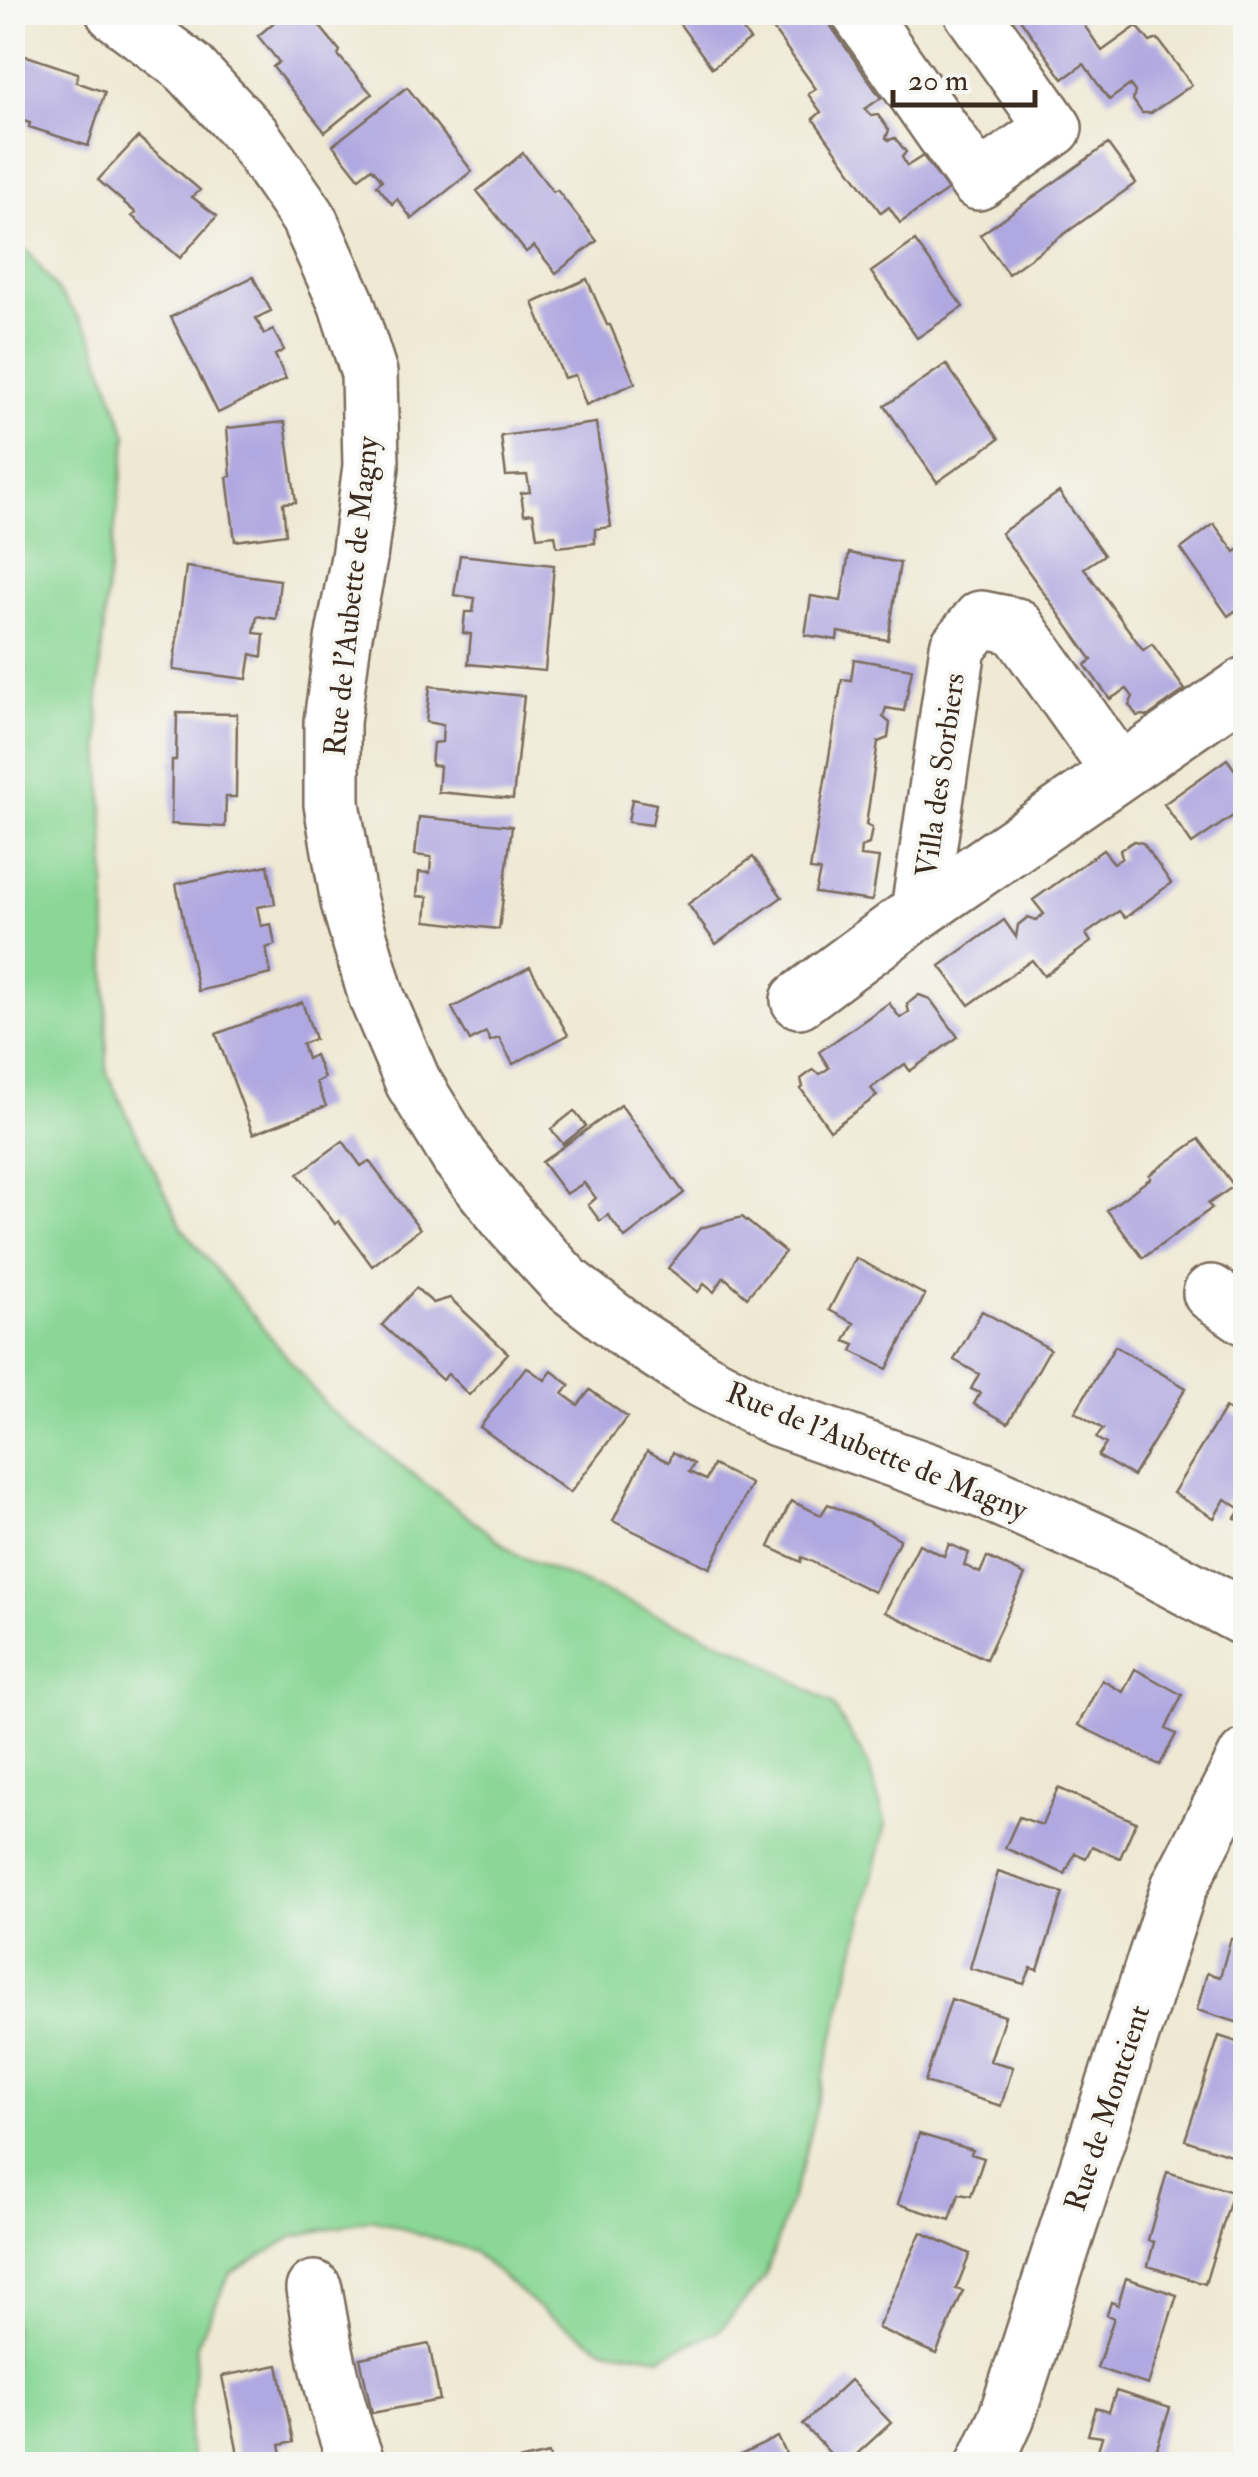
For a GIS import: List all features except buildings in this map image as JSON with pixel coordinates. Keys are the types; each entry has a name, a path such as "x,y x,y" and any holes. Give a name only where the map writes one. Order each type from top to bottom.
{"street":[{"name":"Rue de l'Aubette de Magny","path":"114,12 189,68 252,136 308,217 346,302 369,373 371,466 332,722 332,804 348,902 377,998 413,1082 460,1156 512,1225 567,1284 630,1333 701,1379 774,1416 982,1490 1124,1554 1246,1619"},
{"path":"858,12 978,182 1054,128 972,12"},
{"name":"Villa des Sorbiers","path":"920,912 958,647 981,620 1016,626 1119,771"},
{"name":"Villa des Sorbiers","path":"799,1000 1246,685"},
{"name":"Rue de Montcient","path":"984,2464 1008,2416 1179,1887 1246,1757"},
{"path":"314,2290 327,2366 357,2464"}],"green space":[{"path":"12,243 29,253 92,335 127,436 107,586 98,696 105,848 107,1073 183,1229 330,1410 517,1555 748,1653 832,1704 867,1762 886,1824 801,2169 765,2277 719,2331 660,2357 603,2348 545,2313 471,2250 372,2219 295,2236 230,2274 197,2344 188,2441 193,2464 13,2464"}]}
